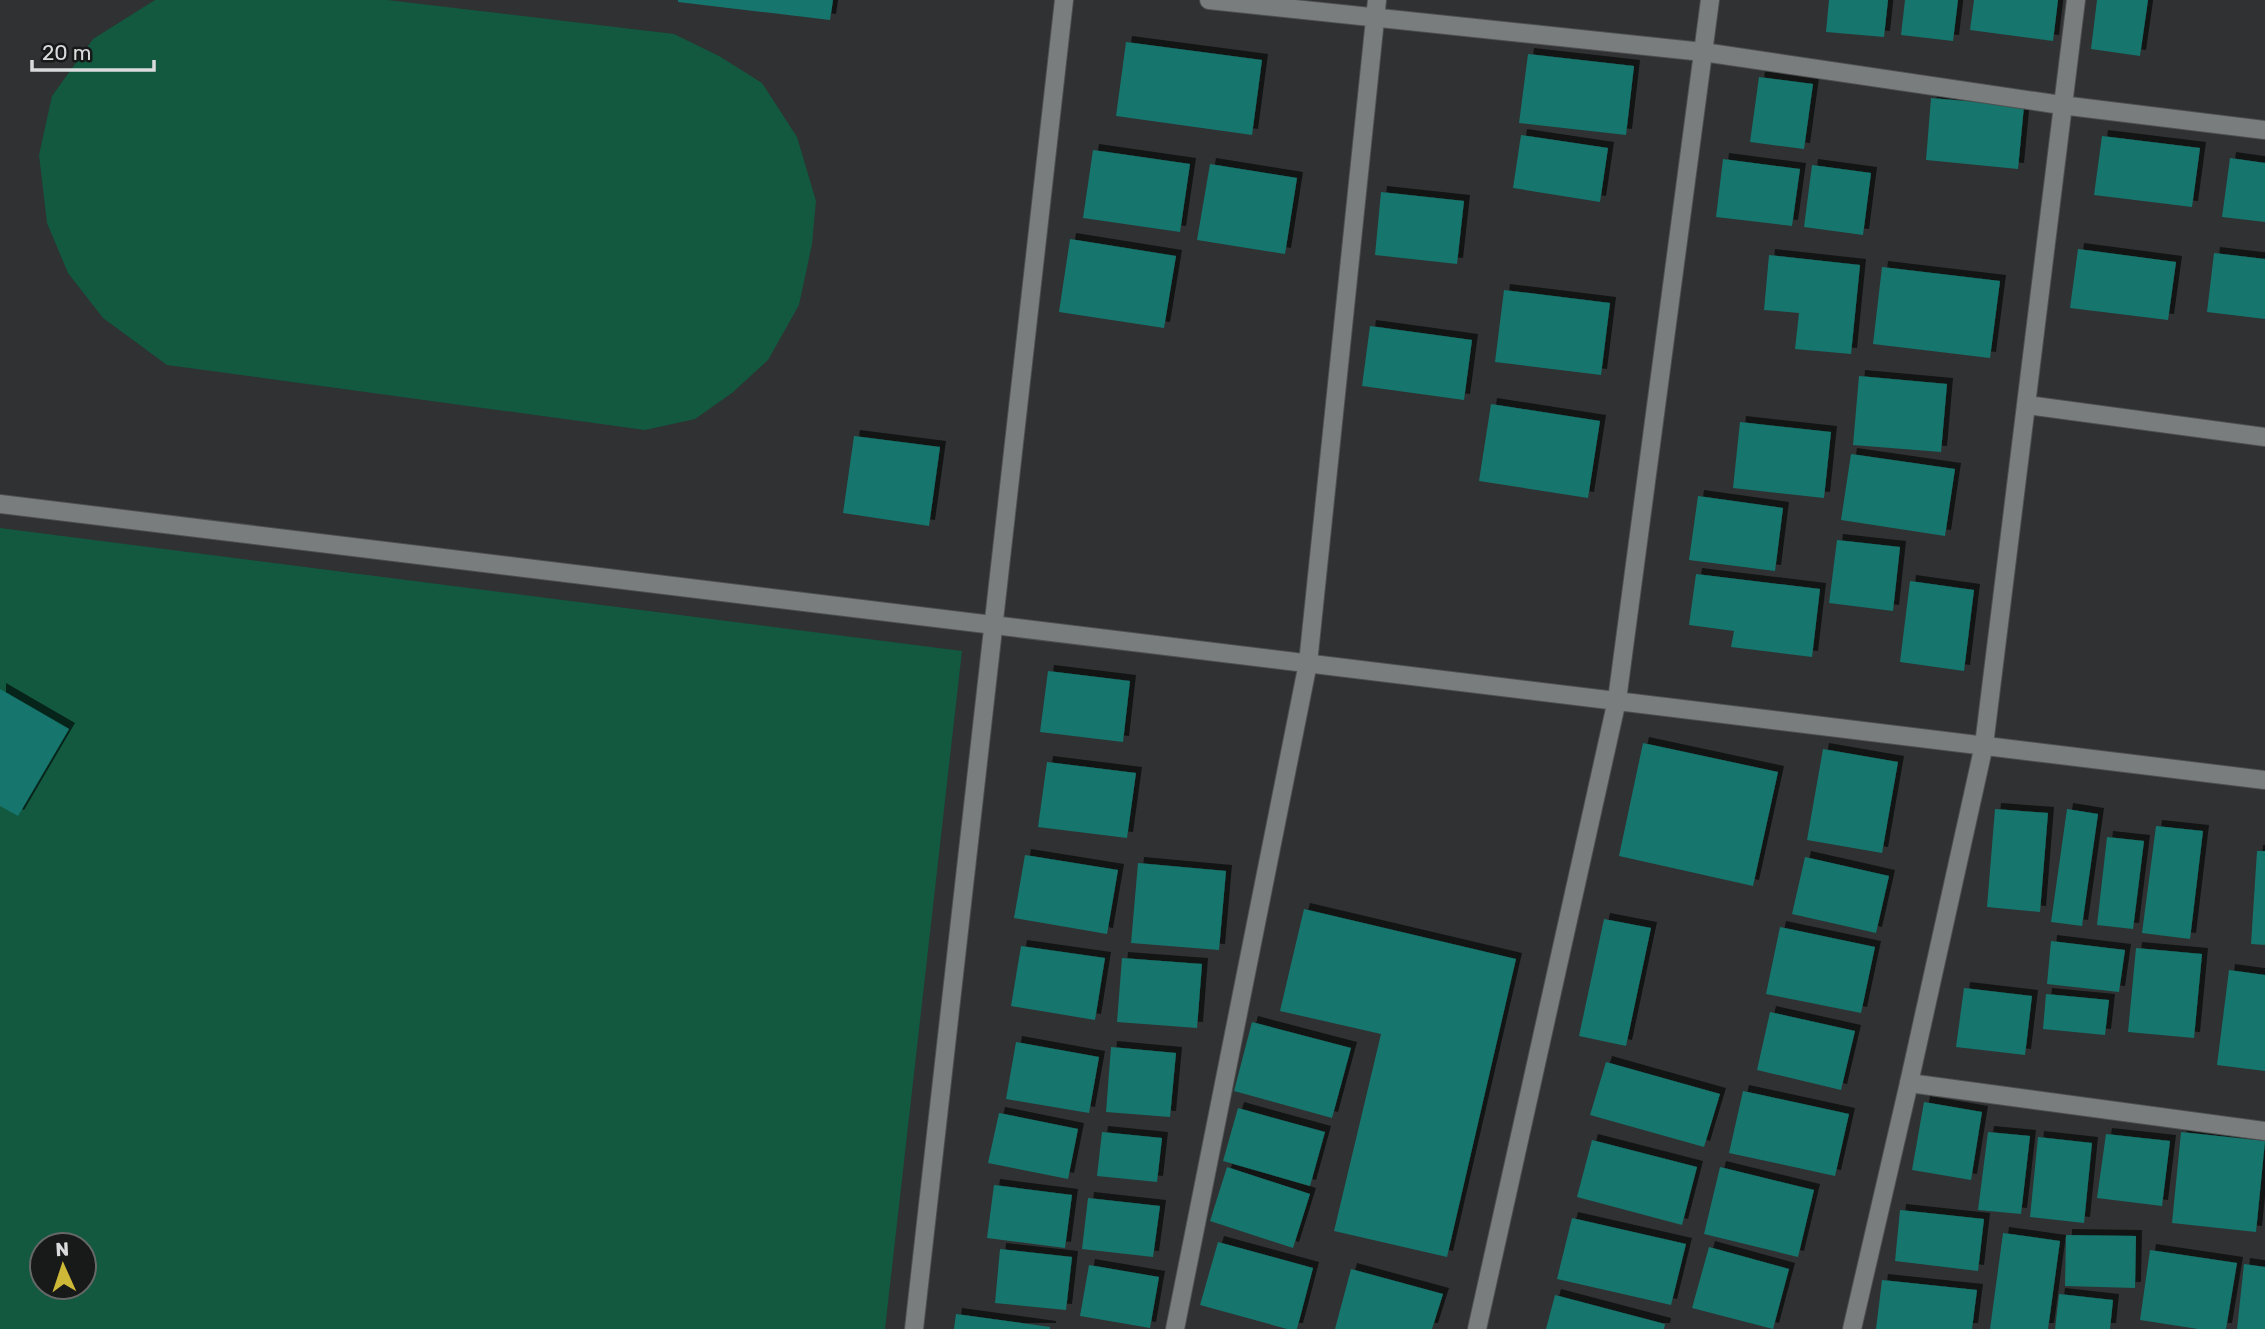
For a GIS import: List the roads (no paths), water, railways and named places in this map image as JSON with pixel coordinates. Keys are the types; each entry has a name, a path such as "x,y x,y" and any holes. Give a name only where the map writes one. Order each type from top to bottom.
{"street":[{"path":"914,1329 1064,0"},
{"path":"1209,0 1703,52 2061,105 2265,130"},
{"path":"1175,1329 1308,663 1377,0"},
{"path":"1476,1329 1617,700 1710,0"},
{"path":"1852,1329 1984,745 2076,0"},
{"path":"2027,405 2265,437"},
{"path":"0,504 2265,779"},
{"path":"1909,1083 2265,1131"}]}
